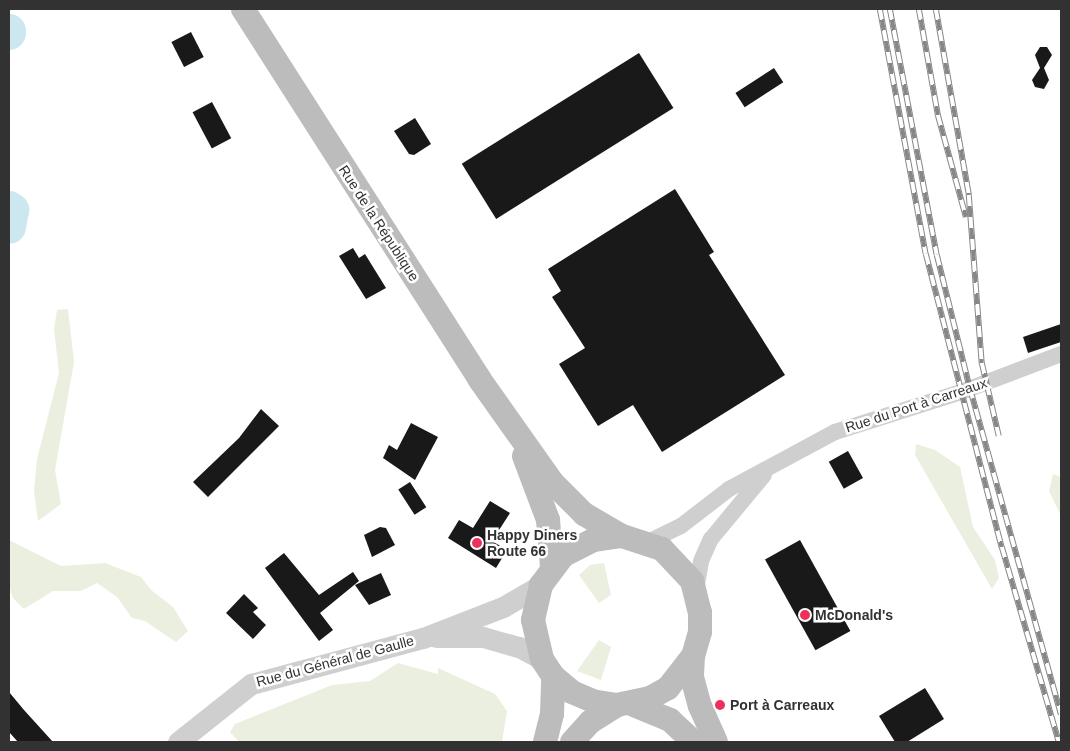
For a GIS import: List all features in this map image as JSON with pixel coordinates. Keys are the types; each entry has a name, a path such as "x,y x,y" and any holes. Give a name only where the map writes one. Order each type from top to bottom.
{"main road":[{"name":"Rue de la République","path":"243,9 517,436 582,512 622,536"},
{"name":"Rue de la République","path":"517,436 548,520 546,576"},
{"path":"545,742 552,714 548,668 532,620 546,576 578,546 622,536 648,542 680,564 696,590 700,632 693,656 692,677 700,706 716,742"},
{"path":"572,742 590,722 624,704 668,688 693,656"},
{"path":"548,668 572,692 593,701 624,704 670,720 694,742"}],"street":[{"name":"Rue du Port à Carreaux","path":"648,542 681,526 730,488 835,432 961,392 1061,354"},
{"name":"Rue du Port à Carreaux","path":"696,590 701,561 711,539 774,464"},
{"name":"Rue du Général de Gaulle","path":"178,742 251,684 423,638 503,607 546,576"},
{"name":"Rue du Général de Gaulle","path":"423,638 483,637 518,647 548,668"}],"shaded area":[{"path":"68,309 74,362 55,470 61,504 38,521 34,491 37,459 59,373 54,329 57,310"},
{"path":"916,444 935,450 960,467 973,527 995,560 999,578 992,589 915,455"},
{"path":"1053,474 1061,477 1061,516 1049,491"},
{"path":"9,540 61,566 105,563 141,577 151,590 173,607 188,631 176,642 145,621 132,618 117,597 97,583 81,591 53,591 24,609 13,598 9,586"},
{"path":"604,563 611,595 599,603 579,575 590,565"},
{"path":"599,640 611,647 601,680 577,671"},
{"path":"398,663 438,674 438,668 495,694 507,711 502,742 239,742 230,732 235,724 332,685 370,681"}],"building":[{"path":"191,32 204,57 184,67 171,42"},
{"path":"1040,47 1047,47 1052,55 1044,68 1049,80 1044,89 1035,87 1032,80 1040,68 1035,55"},
{"path":"639,53 673,108 496,219 462,164"},
{"path":"774,68 783,82 745,107 735,93"},
{"path":"212,102 231,138 212,149 193,112"},
{"path":"415,118 431,144 414,155 409,154 394,131"},
{"path":"675,189 714,252 709,255 785,375 662,452 633,405 598,426 559,364 585,348 552,297 561,291 548,269"},
{"path":"353,248 359,258 365,254 386,288 366,299 339,256"},
{"path":"1061,324 1061,342 1028,353 1023,337"},
{"path":"261,409 279,426 208,497 193,482 239,438"},
{"path":"411,423 438,437 415,480 383,458 389,445 397,450"},
{"path":"848,451 863,478 844,489 829,462"},
{"path":"410,482 426,507 415,515 398,490"},
{"path":"490,501 510,513 492,541 507,550 496,568 448,538 459,520 473,528"},
{"path":"380,527 386,528 395,545 372,557 364,535"},
{"path":"800,540 850,631 815,650 765,559"},
{"path":"284,553 319,595 353,572 359,581 320,613 333,630 319,641 265,568"},
{"path":"381,573 391,595 369,605 355,585"},
{"path":"244,594 258,608 253,612 266,625 253,639 226,613"},
{"path":"925,688 944,719 907,742 895,742 879,716"},
{"path":"9,692 53,742 18,742 9,732"}],"waterway":[{"path":"9,208 12,210 9,227"}],"railway":[{"path":"880,9 926,254 1002,547 1059,742"},
{"path":"890,9 937,255 970,388 1061,715"},
{"path":"919,9 938,115 966,217"},
{"path":"936,9 969,195 982,363 999,436"}],"place":[{"name":"Happy Diners Route 66","path":"477,543"},
{"name":"McDonald's","path":"805,615"},
{"name":"Port à Carreaux","path":"720,705"}]}
